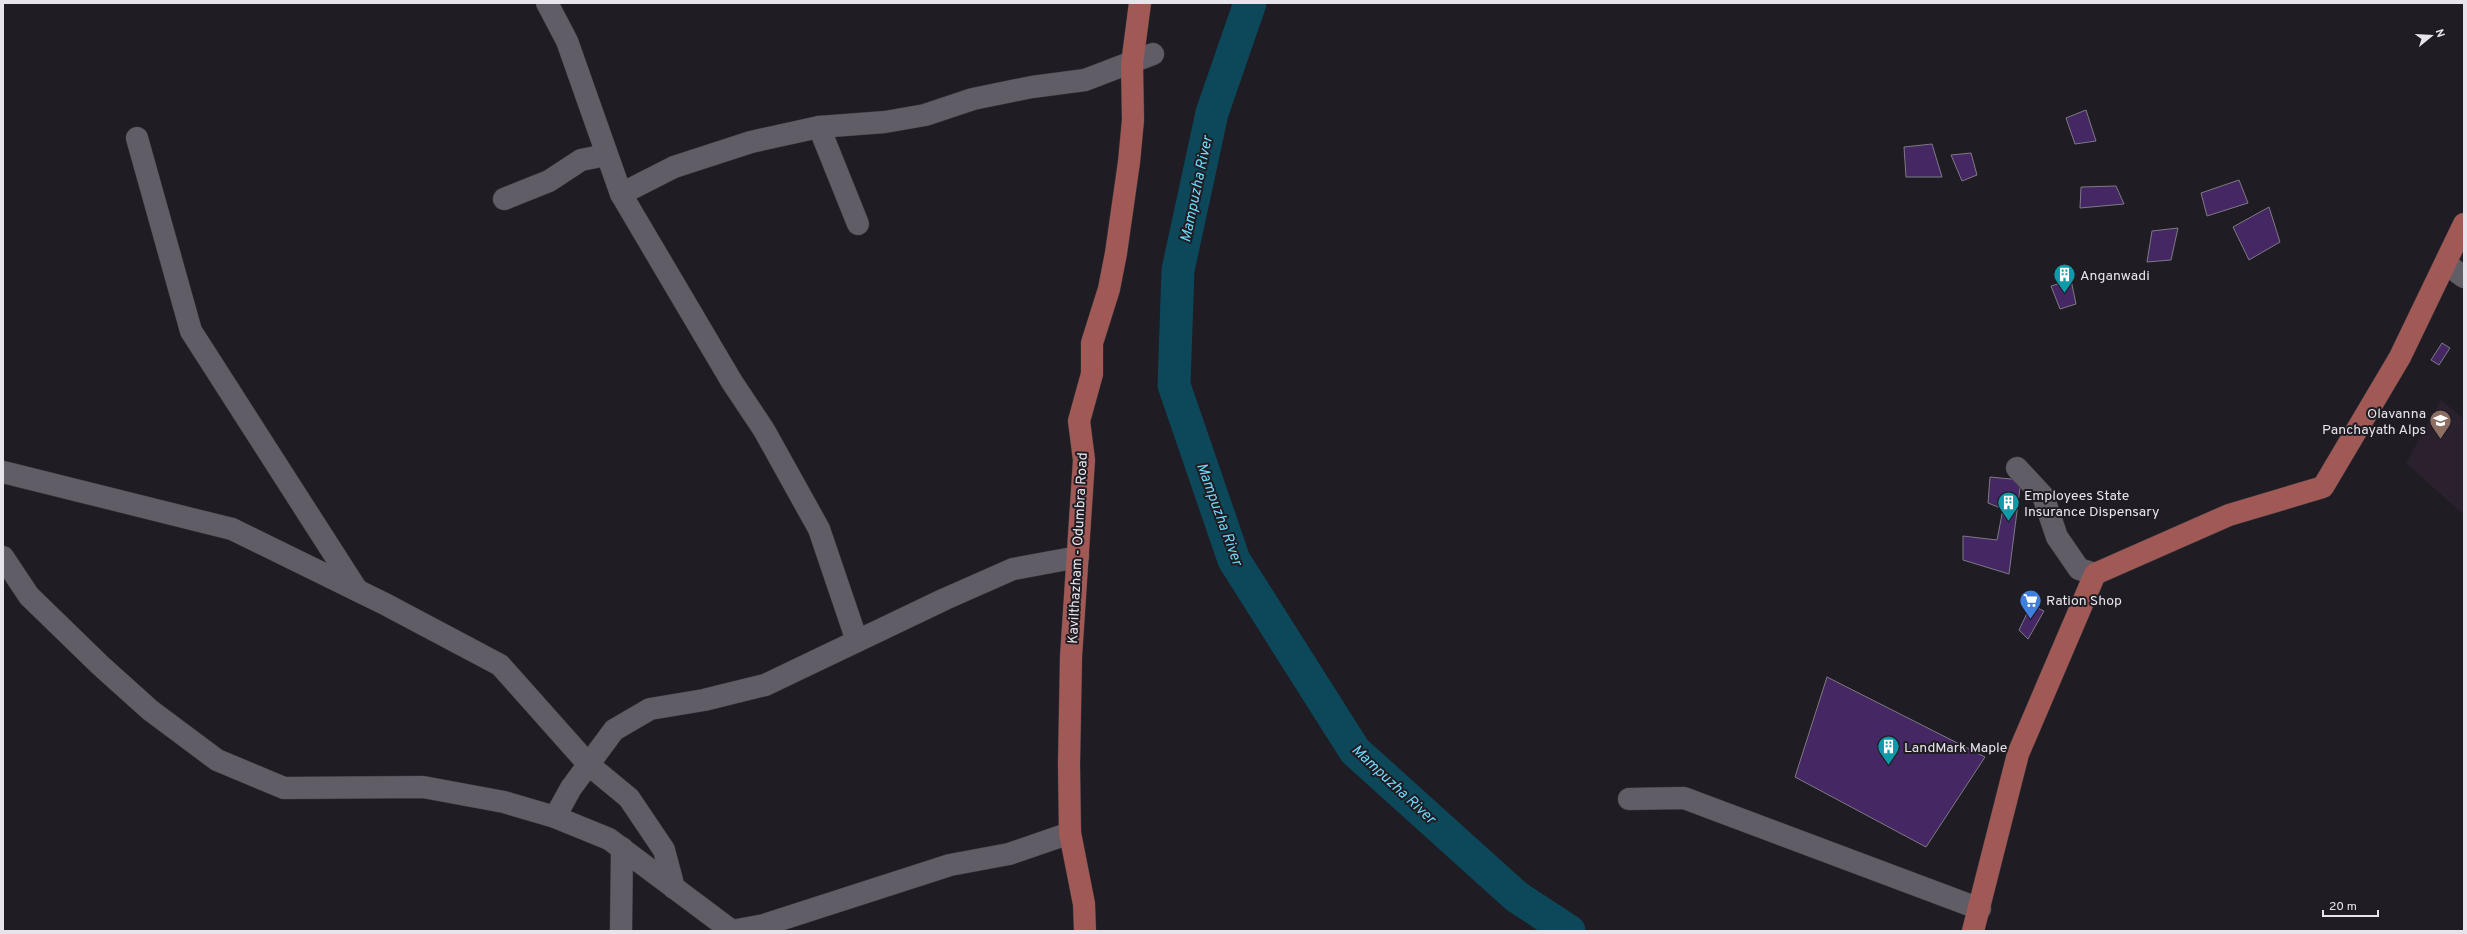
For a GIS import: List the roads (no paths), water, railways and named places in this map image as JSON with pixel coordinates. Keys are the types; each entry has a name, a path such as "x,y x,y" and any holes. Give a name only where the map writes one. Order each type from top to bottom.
{"main road":[{"name":"Kavilthazham - Odumbra Road","path":"1085,931 1084,904 1070,833 1069,721 1078,557 1080,488 1084,460 1079,421 1092,374 1092,343 1109,289 1116,253 1133,120 1132,64 1140,3"},
{"path":"1973,931 2018,754 2095,574 2229,515 2323,487 2387,381 2446,264 2464,224"}],"street":[{"path":"547,3 567,41 620,194 732,382 764,430 819,529 858,641"},
{"path":"620,194 674,167 751,142 820,127 885,122 925,115 973,99 1032,87 1085,80 1132,64 1153,54"},
{"path":"820,127 858,224"},
{"path":"137,138 191,331 356,590"},
{"path":"504,199 549,181 581,160 606,155"},
{"path":"2446,264 2464,277"},
{"path":"2017,468 2043,496 2057,537 2079,569 2095,574"},
{"path":"3,472 232,529 356,590 500,665 588,765 629,798 664,850 674,888"},
{"path":"3,557 30,596 100,665 150,710 217,760 284,788 422,787 504,802 555,818 609,839 732,931 764,925 950,865 1009,854 1070,833"},
{"path":"555,818 571,788 614,730 650,709 704,700 765,685 1013,570 1078,557"},
{"path":"1629,799 1684,798 1980,908"},
{"path":"621,931 622,848"}],"waterway":[{"name":"Mampuzha River","path":"1250,3 1212,113 1178,270 1174,385 1234,560 1355,751 1517,897 1569,931"}],"place":[{"name":"Anganwadi","path":"2064,294"},
{"name":"Olavanna Panchayath Alps","path":"2441,440"},
{"name":"Employees State Insurance Dispensary","path":"2008,522"},
{"name":"Ration Shop","path":"2031,620"},
{"name":"LandMark Maple","path":"1888,766"}]}
